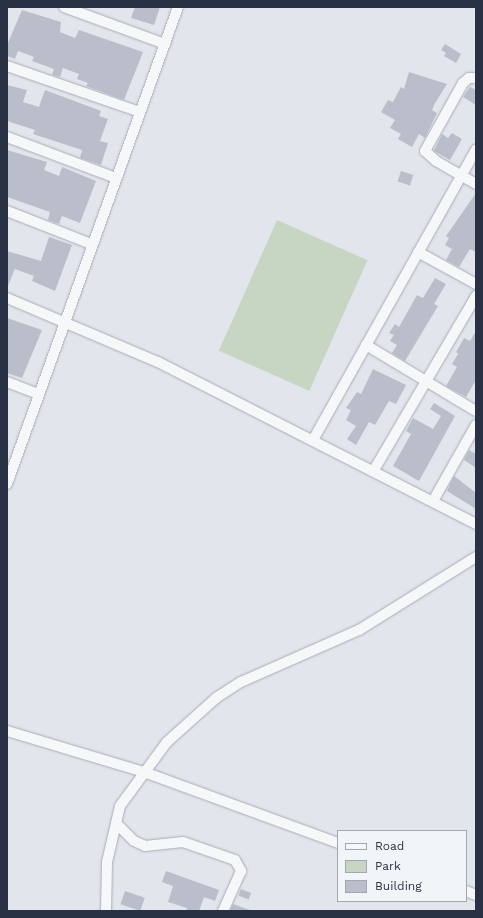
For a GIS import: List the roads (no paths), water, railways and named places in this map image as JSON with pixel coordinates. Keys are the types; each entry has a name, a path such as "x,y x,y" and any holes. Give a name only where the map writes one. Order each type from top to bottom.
{"street":[{"path":"64,7 165,44"},
{"path":"7,484 10,469 38,394 63,320 178,7"},
{"path":"7,66 140,112"},
{"path":"476,78 469,78 463,83 426,145 429,156 476,184"},
{"path":"7,137 116,178"},
{"path":"313,440 476,150"},
{"path":"7,211 91,244"},
{"path":"418,252 476,284"},
{"path":"374,470 476,296"},
{"path":"7,298 63,320 158,362 374,470 476,524"},
{"path":"366,345 476,411"},
{"path":"7,382 38,394"},
{"path":"433,501 476,425"},
{"path":"106,911 107,862 120,806 167,742 216,698 289,659 359,630 476,557"},
{"path":"7,731 144,772 337,843"},
{"path":"116,823 126,835 145,846 183,842 235,860 241,871 223,911"}]}
